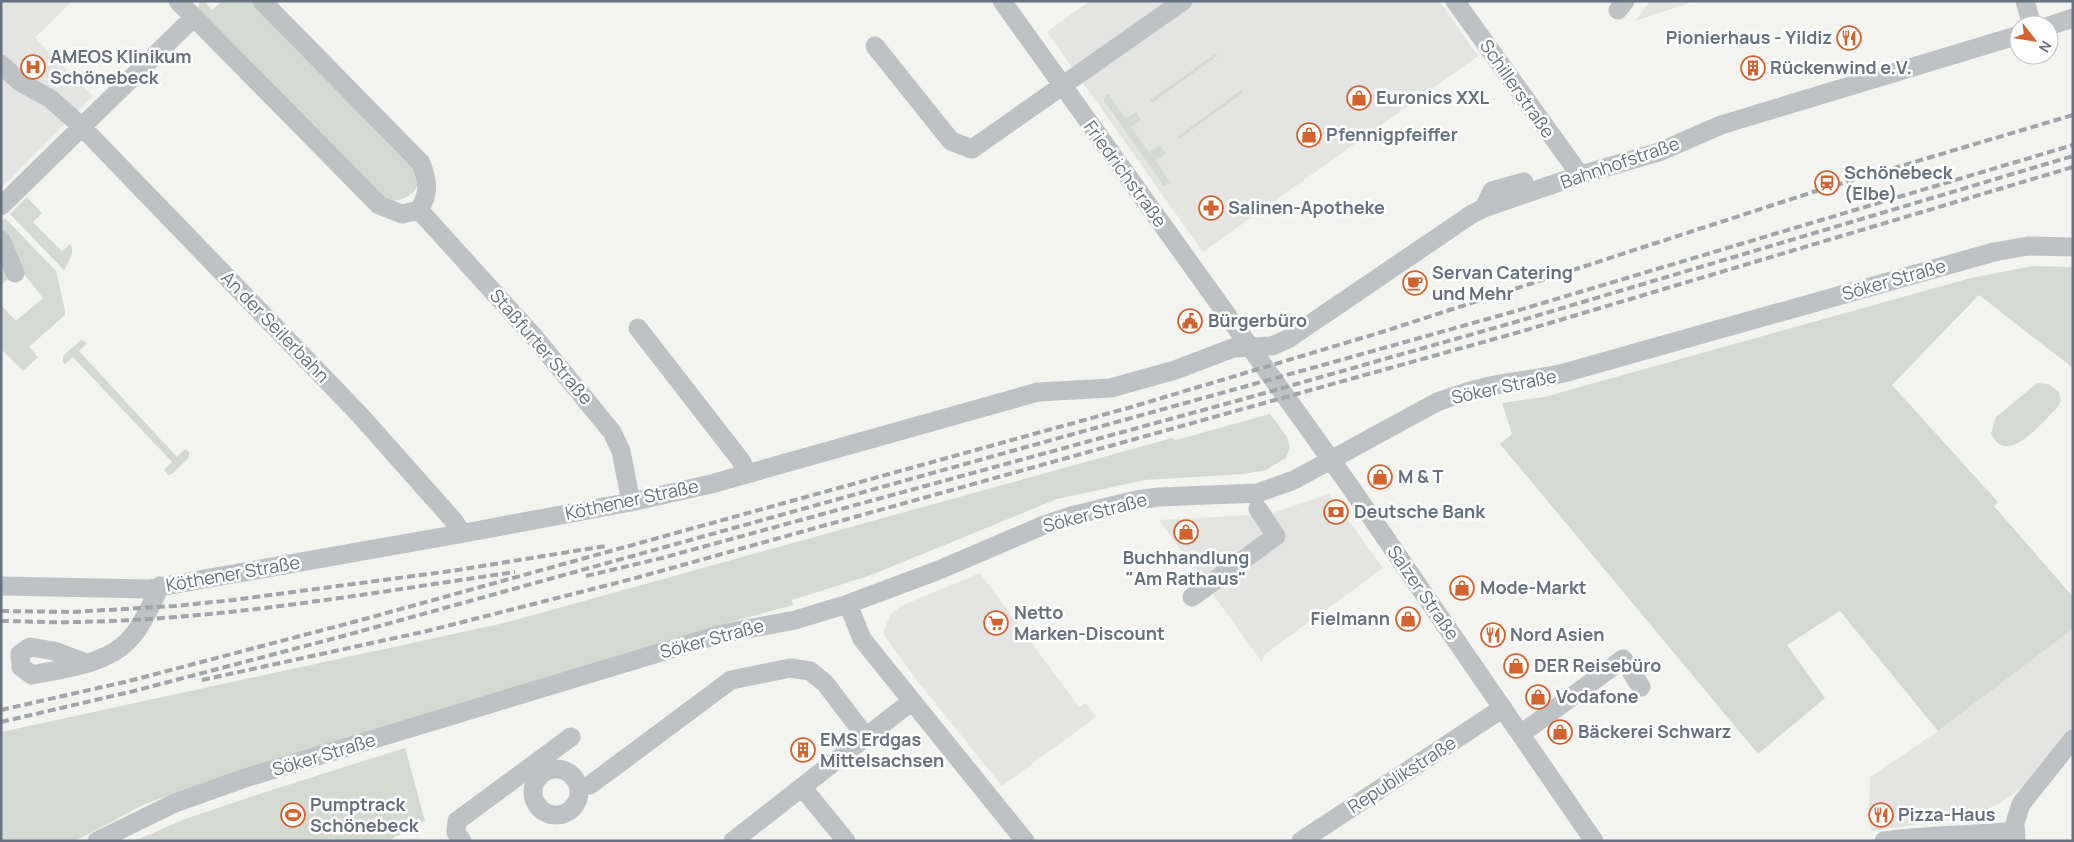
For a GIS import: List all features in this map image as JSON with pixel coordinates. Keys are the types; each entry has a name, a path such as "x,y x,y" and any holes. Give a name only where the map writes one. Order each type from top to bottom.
{"street":[{"path":"1,206 82,126 186,7 379,205 402,214 419,210 426,198 427,180 421,163 262,1"},
{"name":"Friedrichstraße","path":"1002,1 1249,348"},
{"path":"875,46 951,141 972,149 1182,1"},
{"name":"Schillerstraße","path":"1455,1 1573,168 1580,175"},
{"path":"2024,1 2029,15"},
{"path":"2059,23 2073,18"},
{"name":"Bahnhofstraße","path":"1249,348 1272,346 1288,339 1472,214 1484,208 1580,175 1659,152 1721,125 2009,38"},
{"name":"An der Seilerbahn","path":"1,64 20,82 51,98 82,126 365,421 448,514 458,527 459,534"},
{"name":"Staßfurter Straße","path":"419,210 536,340 612,432 621,451 631,502"},
{"path":"1,240 15,273"},
{"name":"Söker Straße","path":"97,841 175,803 245,778 721,634 795,620 848,604 1071,516 1136,500 1159,497 1258,493 1286,484 1437,402 1457,394 1484,387 1532,381 1564,373 1994,252 2028,246 2073,247"},
{"path":"638,328 742,462 745,474"},
{"name":"Köthener Straße","path":"1,586 148,589 631,502 711,484 1038,392 1111,388 1175,370 1233,348 1249,348"},
{"name":"Salzer Straße","path":"1249,348 1330,460 1594,841"},
{"path":"1192,598 1276,536 1258,509"},
{"path":"86,663 115,653 133,636 145,618 160,586"},
{"path":"848,604 862,639 1025,841"},
{"path":"1521,734 1623,659 1641,687"},
{"path":"579,787 590,785 731,680 790,668 810,671 824,683 866,737"},
{"path":"733,841 912,701"},
{"name":"Republikstraße","path":"1301,841 1503,708"},
{"path":"462,841 456,832 457,821 571,737"},
{"path":"1884,841 1914,836 1980,834 2016,836 2016,817 2021,804 2073,739"},
{"path":"802,787 846,841"}],"shaded area":[{"name":"AMEOS Klinikum Schönebeck","path":"1,1 72,1 35,38 93,96 1,188"},
{"path":"200,1 204,1 212,10 222,1 255,1 409,156 418,178 418,184 413,193 398,200 387,201 198,9"},
{"path":"1089,1 1439,1 1478,56 1203,252 1047,32"},
{"path":"1650,1 1696,1 1635,21"},
{"path":"1215,54 1217,56 1152,103 1150,100"},
{"path":"1241,90 1243,93 1179,139 1177,137"},
{"path":"1108,94 1126,119 1136,112 1141,120 1131,127 1149,152 1160,145 1166,154 1156,161 1170,182 1164,186 1104,101 1105,96"},
{"path":"27,197 42,213 33,222 62,251 70,244 72,247 71,257 64,270 10,214"},
{"path":"5,218 56,271 65,311 65,315 29,347 38,357 23,371 1,349 1,305 16,321 43,298 20,269 1,285 1,222"},
{"path":"2033,266 2073,267 2073,368 1979,295 1892,385 1998,502 1994,506 2073,597 2073,629 1938,731 1840,611 1787,645 1825,698 1758,754 1500,444 1512,434 1502,403 1544,397 1971,278"},
{"path":"81,340 87,343 79,351 177,457 185,449 189,452 189,457 172,474 168,475 164,470 172,462 73,357 65,364 63,362 63,356"},
{"path":"2037,383 2049,384 2059,392 2061,401 2057,408 2033,432 2015,445 2006,446 1998,443 1991,433 1996,417"},
{"path":"1270,414 1287,437 1290,448 1286,458 1266,470 1244,474 1145,480 1057,499 871,575 792,600 793,605 688,634 232,773 145,804 75,841 1,841 1,732 504,623 1172,438 1176,440"},
{"path":"1329,494 1383,568 1264,655 1262,662 1159,520 1269,514"},
{"path":"980,573 1079,707 1086,703 1096,717 1002,786 919,683 883,634 890,615 901,606"},
{"path":"2073,629 2073,726 2023,787 1998,804 1968,818 1871,831 1869,813 1870,777 1938,731"},
{"path":"405,748 425,821 388,841 134,841 185,819"}],"railway":[{"path":"1,710 129,681 361,620 1135,406 1382,332 1813,192 2073,115"},
{"path":"1,722 134,691 347,635 1330,363 1516,311 2073,145"},
{"path":"586,576 662,558 1247,398 1519,321 2073,156"},
{"path":"202,680 427,631 632,579 1523,331 2073,167"},
{"path":"1,611 73,612 175,606 233,600 451,571 606,546"},
{"path":"1,621 129,620 240,611 350,597 515,572"}],"place":[{"name":"Pionierhaus - Yildiz","path":"1849,38"},
{"name":"AMEOS Klinikum Schönebeck","path":"33,67"},
{"name":"Rückenwind e.V.","path":"1753,68"},
{"name":"Euronics XXL","path":"1359,98"},
{"name":"Pfennigpfeiffer","path":"1309,135"},
{"name":"Schönebeck (Elbe)","path":"1827,183"},
{"name":"Salinen-Apotheke","path":"1211,208"},
{"name":"Servan Catering und Mehr","path":"1415,283"},
{"name":"Bürgerbüro","path":"1190,321"},
{"name":"M & T","path":"1380,477"},
{"name":"Deutsche Bank","path":"1336,512"},
{"name":"Buchhandlung \"Am Rathaus\"","path":"1186,532"},
{"name":"Mode-Markt","path":"1462,588"},
{"name":"Fielmann","path":"1408,619"},
{"name":"Netto Marken-Discount","path":"996,623"},
{"name":"Nord Asien","path":"1493,635"},
{"name":"DER Reisebüro","path":"1516,666"},
{"name":"Vodafone","path":"1538,697"},
{"name":"Bäckerei Schwarz","path":"1560,732"},
{"name":"EMS Erdgas Mittelsachsen","path":"803,750"},
{"name":"Pumptrack Schönebeck","path":"293,815"},
{"name":"Pizza-Haus","path":"1881,815"}]}
